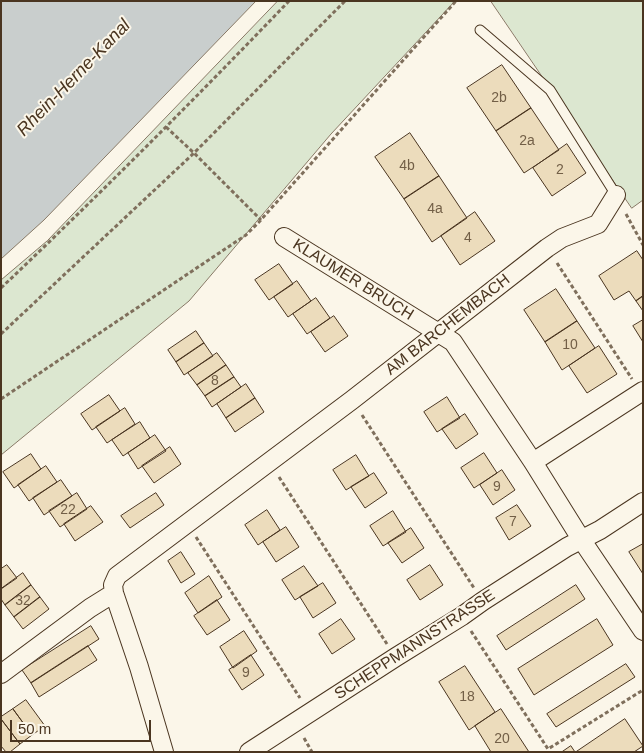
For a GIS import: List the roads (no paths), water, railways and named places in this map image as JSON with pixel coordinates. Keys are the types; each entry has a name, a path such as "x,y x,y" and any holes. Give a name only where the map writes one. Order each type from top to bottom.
{"street":[{"name":"AM BARCHEMBACH","path":"114,594 113,584 117,576 352,400 547,248 562,238 598,224 616,195"},
{"name":"KLAUMER BRUCH","path":"284,238 453,342 643,631"},
{"path":"533,462 642,392"},
{"path":"581,539 600,530 643,502"},
{"name":"SCHEPPMANNSTRASSE","path":"249,752 462,616 566,546 581,539"},
{"path":"1,674 90,608 114,594 139,667 164,752"}],"lane":[{"path":"480,30 550,90 616,195"}],"water":[{"name":"Rhein-Herne-Kanal","path":"1,1 256,1 44,220 1,259"}]}
